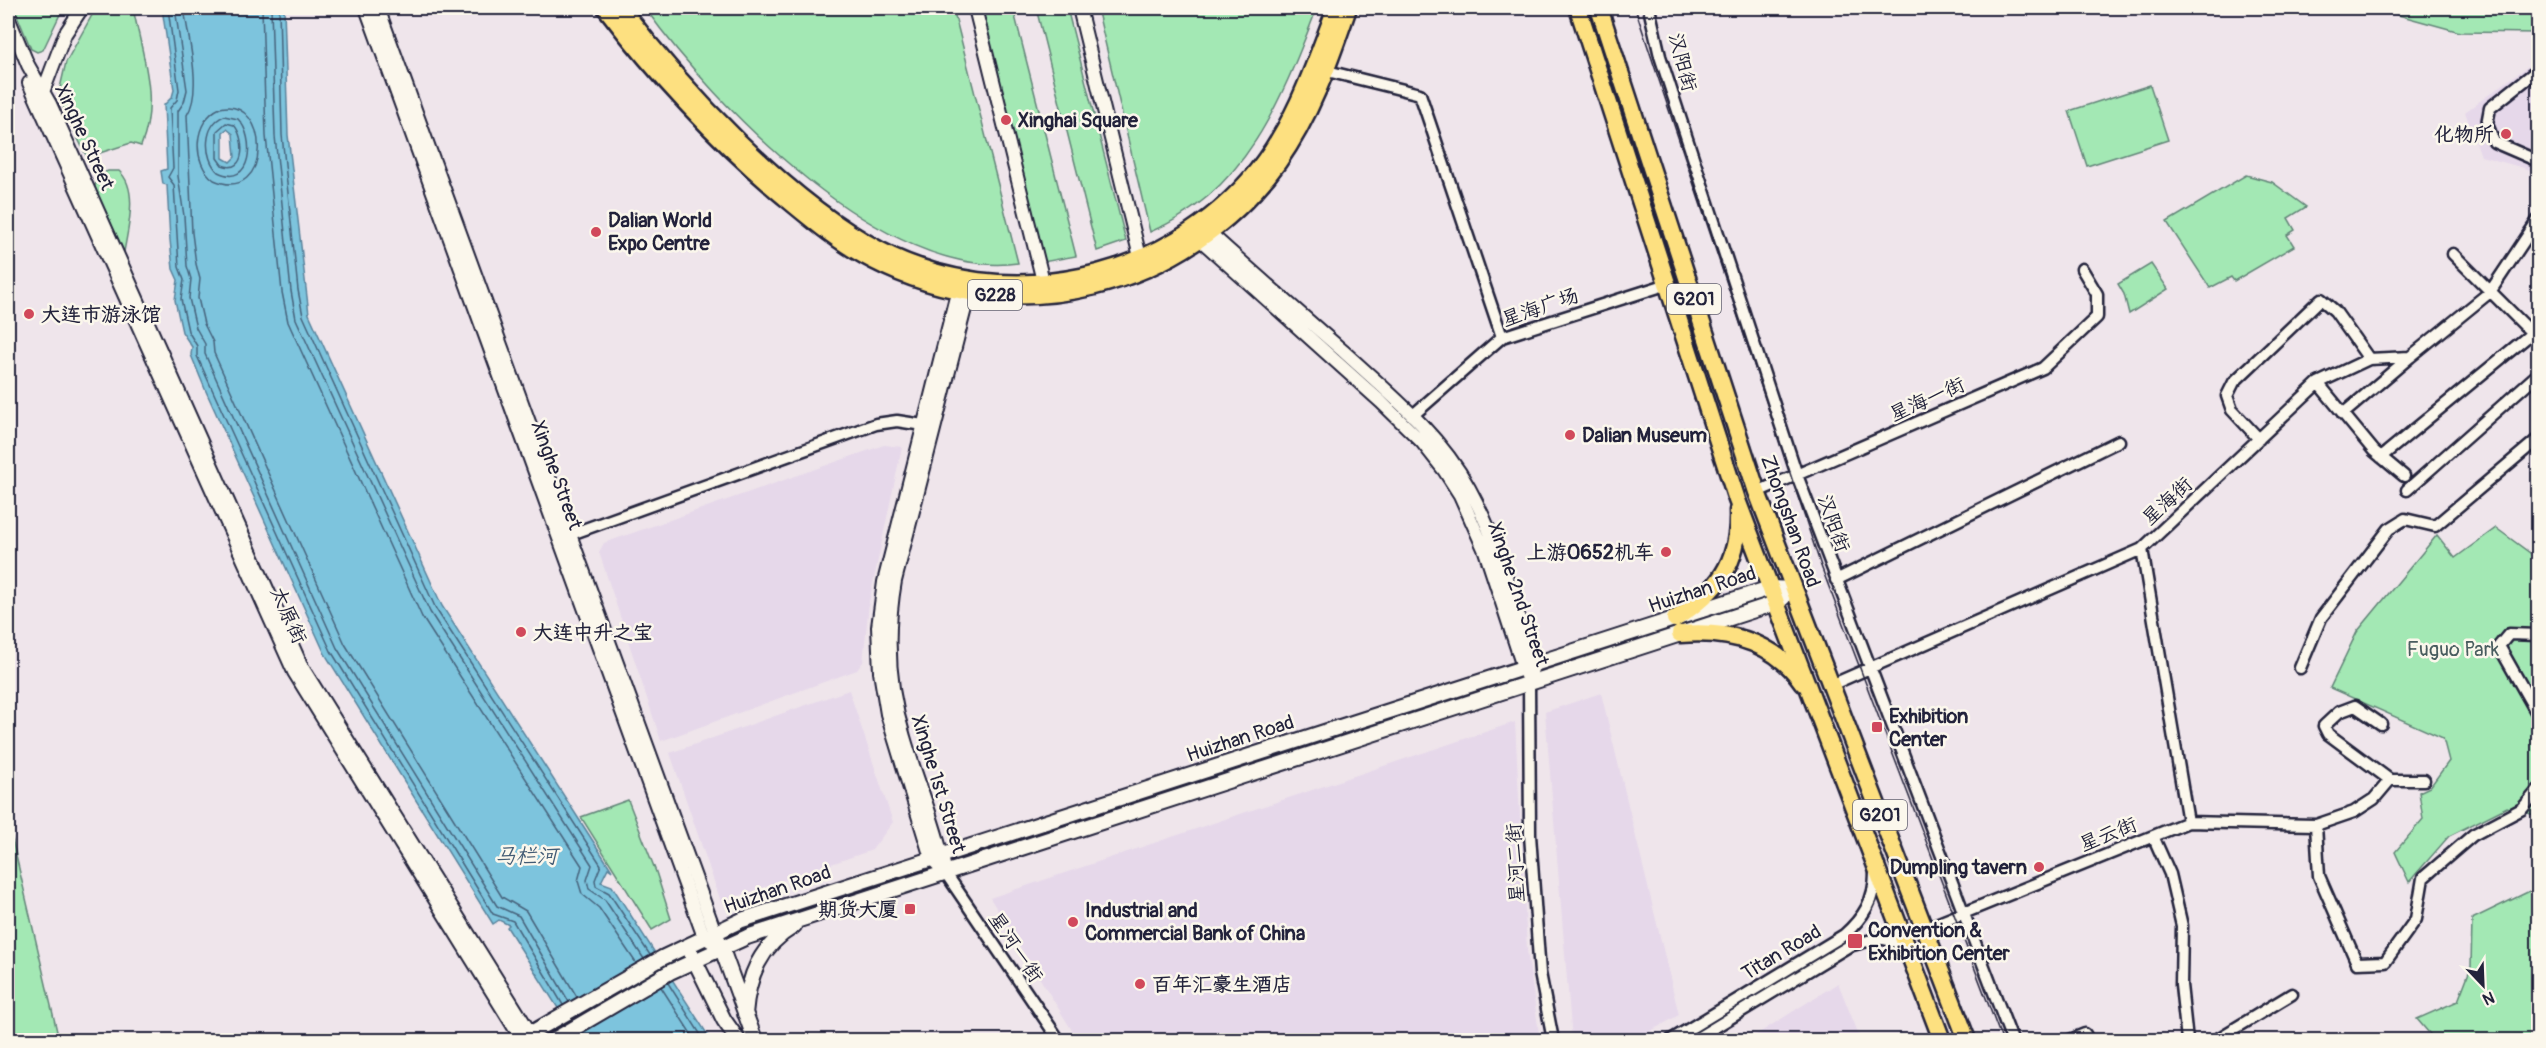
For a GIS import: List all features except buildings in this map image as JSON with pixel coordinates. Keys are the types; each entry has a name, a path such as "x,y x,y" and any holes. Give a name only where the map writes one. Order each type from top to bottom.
{"highway":[{"name":"G228","path":"606,8 671,87 716,135 799,208 844,243 872,260 936,287 965,286 1022,296 1045,289 1095,286 1199,231 1251,195 1278,162 1300,126 1336,8"},
{"name":"G228","path":"621,8 679,78 722,125 797,192 849,232 878,250 965,286"},
{"name":"G228","path":"1319,68 1348,8"},
{"name":"G201","path":"1578,8 1737,500 1942,1041"},
{"name":"Zhongshan Road","path":"1599,8 1757,492 1967,1041"},
{"path":"1677,626 1721,579 1731,562 1738,523 1737,500"},
{"path":"1677,626 1726,633 1764,648 1798,677 1811,697"}],"main road":[{"name":"Huizhan Road","path":"525,1039 662,958 742,920 1527,666 1677,626 1794,589"},
{"name":"Huizhan Road","path":"554,1041 670,972 747,936 1529,683 1677,626"},
{"path":"745,1014 747,987 764,952 776,939 811,916"},
{"name":"Xinghe Street","path":"710,935 721,948 755,1041"},
{"path":"687,946 724,1020 738,1041"}],"street":[{"path":"39,94 65,34 82,8"},
{"name":"Xinghe Street","path":"366,8 565,536"},
{"name":"Xinghe Street","path":"378,8 565,536 710,935"},
{"path":"975,8 1045,289"},
{"path":"1079,8 1142,263"},
{"name":"汉阳街","path":"1649,8 1660,56 1797,474 2012,1041"},
{"name":"Xinghe Street","path":"8,16 72,180"},
{"name":"Xinghe Street","path":"8,35 126,275"},
{"path":"1319,68 1420,94 1502,337"},
{"path":"2538,70 2490,108 2487,124 2494,142 2538,161"},
{"name":"太原街","path":"72,180 299,683 525,1039"},
{"path":"2343,414 2490,292 2538,220"},
{"name":"Xinghe 2nd Street","path":"1199,231 1412,416 1453,462 1485,520 1527,666 1529,683"},
{"name":"Xinghe 2nd Street","path":"1199,231 1381,402 1422,442 1444,470 1460,495 1481,542 1527,666"},
{"path":"2381,457 2535,335 2453,254"},
{"name":"星海一街","path":"1757,492 2043,368 2097,317 2097,294 2082,269"},
{"name":"太原街","path":"126,275 302,667 525,1039"},
{"name":"星海广场","path":"1412,416 1502,337 1668,284"},
{"name":"Xinghe 1st Street","path":"945,872 937,857 893,741 878,650 884,582 923,425 965,286"},
{"name":"Xinghe 1st Street","path":"937,857 897,711 890,660 889,629 895,581 965,286"},
{"path":"2259,439 2232,410 2227,396 2234,382 2321,299 2335,311 2369,359"},
{"name":"星海街","path":"1831,685 2142,549 2318,383 2369,359 2410,357"},
{"path":"2407,490 2538,374"},
{"path":"2318,383 2381,457 2404,476"},
{"path":"565,536 876,424 897,421 923,425"},
{"path":"2300,668 2320,618 2390,529 2405,519 2435,526 2538,439"},
{"path":"1836,580 2119,441"},
{"path":"2142,549 2188,822"},
{"path":"2538,635 2510,634 2499,646 2538,715"},
{"name":"星河二街","path":"1529,683 1531,846 1540,973 1553,1041"},
{"path":"2381,724 2355,706 2339,712 2324,726 2328,734 2390,780 2424,780"},
{"path":"2390,780 2374,799 2354,812 2316,825 2319,876 2357,963 2385,962 2416,919 2423,878 2474,835 2522,810 2538,790"},
{"name":"星云街","path":"1924,928 2188,822 2316,825"},
{"path":"2153,836 2170,874 2182,926 2181,985 2187,1041"},
{"name":"Titan Road","path":"1671,1041 1844,934 1856,924 1868,905 1875,884 1875,867"},
{"name":"星河一街","path":"945,872 1059,1041"},
{"name":"Titan Road","path":"1694,1041 1849,946 1879,938 1904,944"},
{"path":"2216,1041 2292,994"},
{"path":"2070,1041 2085,1034 2088,1041"}],"shaded area":[{"name":"化物所","path":"2538,59 2538,172 2481,156 2465,112"},
{"path":"884,445 902,447 869,602 863,662 857,670 661,741 599,552 604,543"},
{"path":"849,690 893,822 872,850 721,902 670,753"},
{"path":"1601,693 1679,1015 1635,1040 1572,1040 1545,712"},
{"path":"1515,722 1527,950 1540,1040 1078,1040 990,898"},
{"path":"1838,983 1861,1040 1748,1040"}],"green space":[{"path":"14,8 63,8 43,50 37,52 31,49"},
{"path":"96,8 133,8 148,77 149,112 141,146 131,143 87,157 64,110 60,88 66,62"},
{"path":"645,8 953,8 1018,263 967,262 914,245 860,217 808,180 759,137 676,48"},
{"path":"979,8 1013,8 1076,256 1043,262"},
{"path":"1036,8 1067,8 1126,241 1097,251"},
{"path":"1097,8 1317,8 1290,75 1257,139 1212,193 1184,215 1150,232"},
{"path":"2373,8 2538,8 2538,33 2460,32"},
{"path":"2150,85 2168,140 2087,166 2069,111"},
{"path":"119,171 129,188 130,209 124,252 94,188 100,174"},
{"path":"2246,175 2272,182 2306,207 2288,218 2295,230 2287,235 2294,246 2234,281 2231,277 2210,288 2167,222"},
{"path":"2151,264 2168,289 2129,314 2124,294 2118,284"},
{"name":"Fuguo Park","path":"2496,528 2538,559 2538,816 2507,807 2449,836 2409,882 2395,852 2423,819 2419,792 2430,787 2449,761 2443,738 2330,688 2357,632 2437,535 2455,558"},
{"path":"628,800 656,872 671,919 652,930 581,817"},
{"path":"8,823 10,830 59,1040 8,1040"},
{"path":"2538,887 2538,1040 2435,1040 2417,1019 2458,1001 2471,967 2472,919"}],"water":[{"name":"马栏河","path":"162,8 284,8 288,135 309,314 442,606 612,871 608,868 601,882 612,886 711,1040 578,1040 507,927 509,925 499,920 493,924 325,654 205,389 191,355 192,347 182,332 175,300 178,280 173,269 167,185 163,184 161,171 167,169 164,105 172,97 174,90","holes":["227,129 233,134 235,157 230,162 223,158 223,132"]}],"tram line":[{"path":"1635,8 1821,566 2002,1040"}],"place":[{"name":"Xinghai Square","path":"1006,120"},
{"name":"化物所","path":"2506,134"},
{"name":"Dalian World Expo Centre","path":"596,232"},
{"name":"大连市游泳馆","path":"29,314"},
{"name":"Dalian Museum","path":"1570,435"},
{"name":"上游0652机车","path":"1666,552"},
{"name":"大连中升之宝","path":"521,632"},
{"name":"Exhibition Center","path":"1877,727"},
{"name":"Dumpling tavern","path":"2039,867"},
{"name":"期货大厦","path":"910,909"},
{"name":"Industrial and Commercial Bank of China","path":"1073,922"},
{"name":"Convention & Exhibition Center","path":"1855,941"},
{"name":"百年汇豪生酒店","path":"1140,984"}]}
